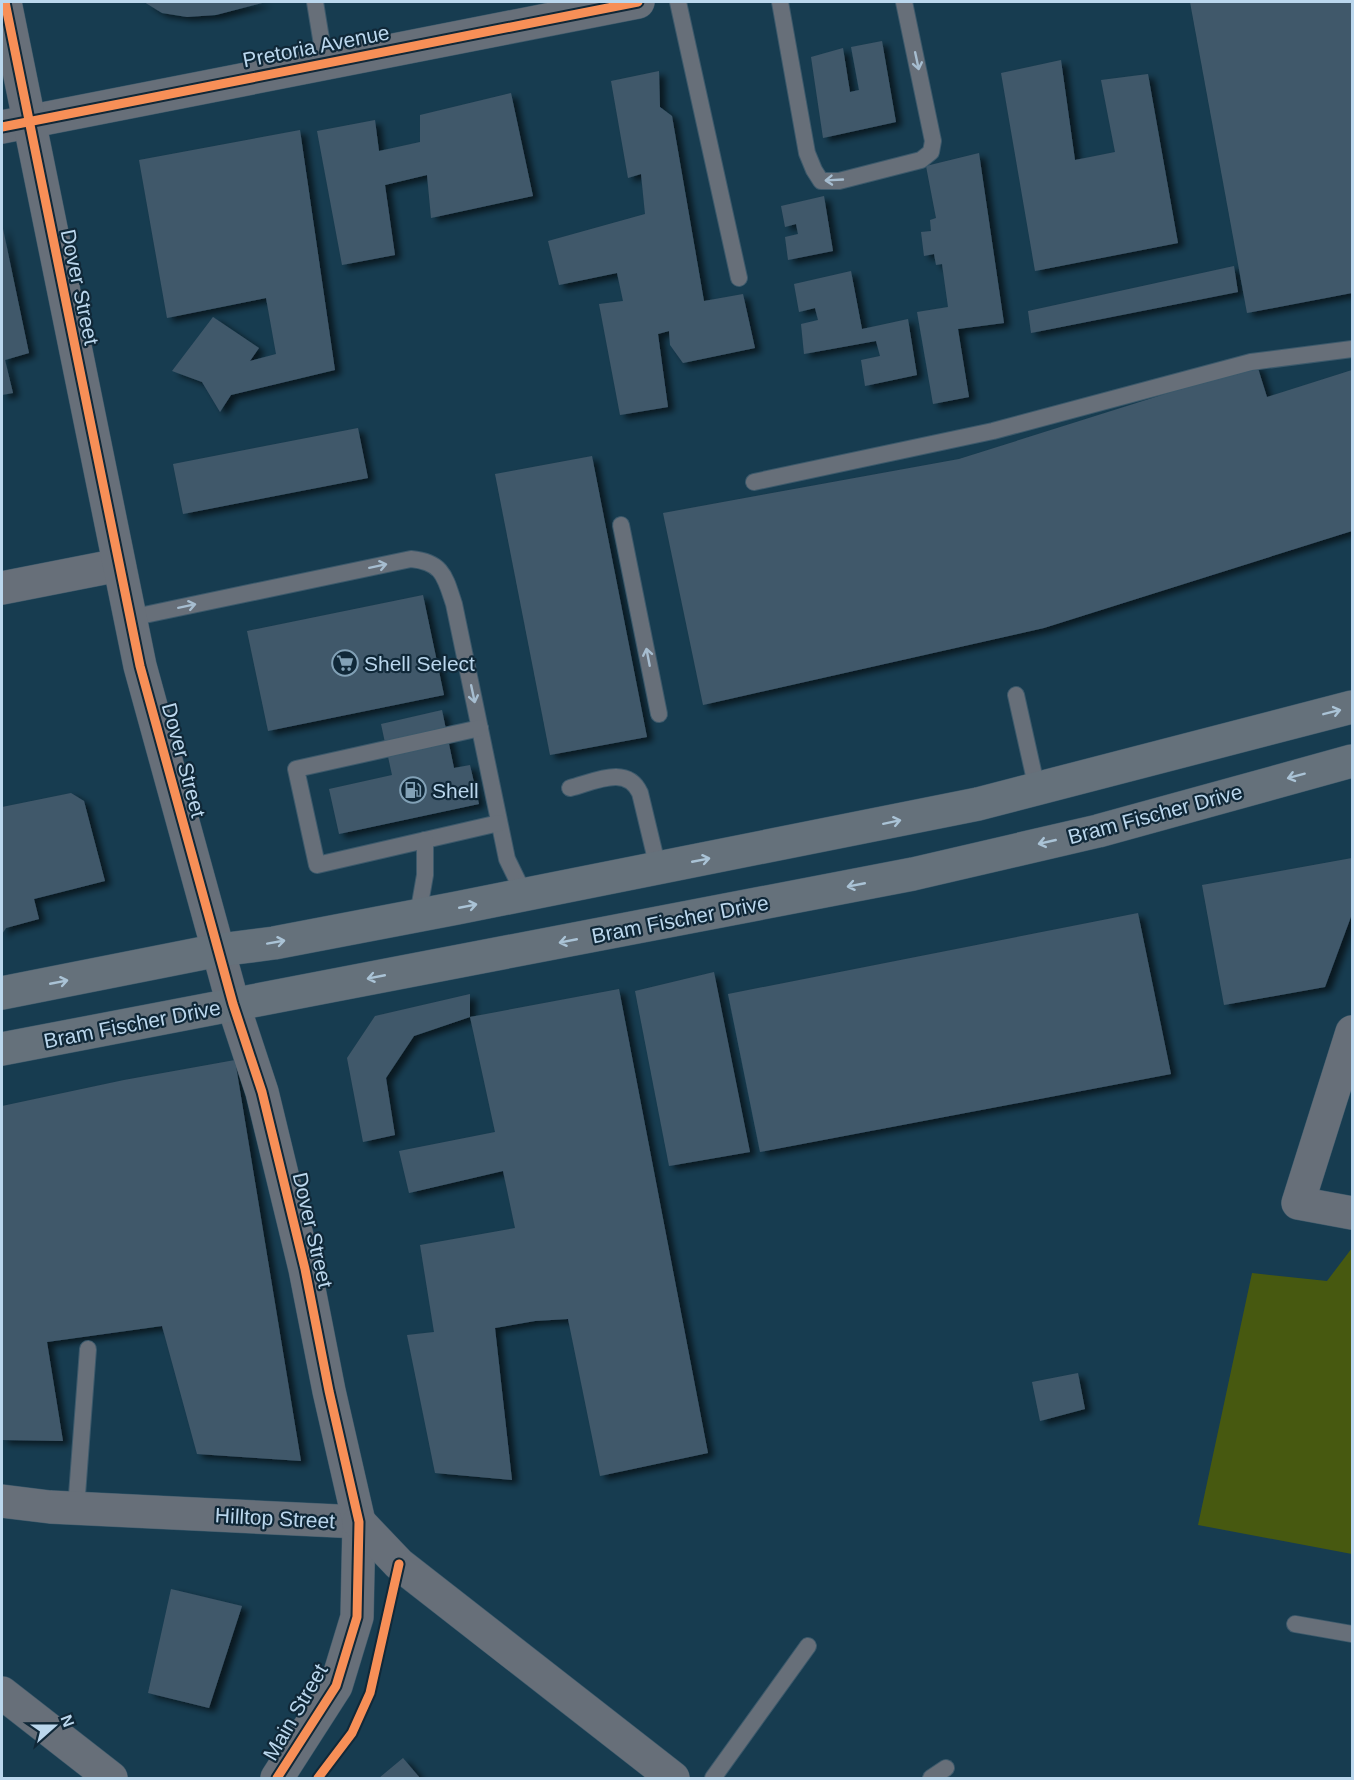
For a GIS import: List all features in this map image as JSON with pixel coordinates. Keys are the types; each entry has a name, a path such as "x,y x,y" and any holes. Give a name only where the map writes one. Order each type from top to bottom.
{"main road":[{"path":"2,993 219,950 274,943 914,817 1037,789 1353,707"},
{"name":"Bram Fischer Drive","path":"2,1049 913,874 1098,831 1353,761"}],"street":[{"name":"Dover Street","path":"5,2 15,124 119,565 142,674 233,1004 267,1114 304,1269 359,1522"},
{"name":"Pretoria Avenue","path":"15,124 325,63 565,8 638,2"},
{"path":"2,588 119,565"},
{"path":"1353,1032 1298,1203 1353,1213"},
{"name":"Hilltop Street","path":"2,1500 76,1508 359,1522 399,1564 673,1779"},
{"name":"Main Street","path":"277,1779 336,1686 357,1617 359,1522"},
{"path":"2,1693 111,1779"}],"lane":[{"path":"315,2 325,63"},
{"path":"678,2 739,278"},
{"path":"780,2 807,153 813,170 821,180 839,181 921,160 931,152 933,141 904,2"},
{"path":"754,482 993,431 1251,363 1353,349"},
{"path":"621,525 659,714"},
{"path":"130,618 411,558 424,560 436,566 445,577 454,604 507,859 524,894"},
{"path":"1016,695 1037,789"},
{"path":"480,728 296,769 317,865 499,823"},
{"path":"570,788 621,776 630,779 640,793 658,868"},
{"path":"418,915 425,875 425,840"},
{"path":"76,1508 88,1348"},
{"path":"1295,1624 1353,1634"},
{"path":"713,1779 808,1646"},
{"path":"931,1779 946,1768"}],"green space":[{"path":"1352,1248 1352,1554 1198,1525 1252,1273 1327,1281"}],"building":[{"path":"144,2 266,2 216,15 187,17 162,13"},
{"path":"1190,2 1352,2 1352,293 1247,313"},
{"path":"882,41 896,122 823,138 811,57 843,48 850,92 859,90 851,47"},
{"path":"1061,60 1075,160 1115,152 1101,80 1148,74 1178,243 1035,271 1001,73"},
{"path":"659,71 660,107 672,116 704,301 743,294 755,348 683,363 670,345 669,331 658,334 668,407 620,415 599,304 623,301 617,273 559,285 548,241 645,214 641,174 628,178 611,81"},
{"path":"511,93 533,196 431,218 427,175 385,185 395,255 342,265 317,131 375,120 379,151 420,142 420,115"},
{"path":"300,130 335,370 231,395 220,412 202,382 172,371 213,317 259,348 250,361 276,354 266,298 167,318 139,160"},
{"path":"979,153 1004,323 958,329 969,397 933,404 917,312 948,307 942,264 936,265 934,254 924,256 921,232 931,231 930,220 936,218 926,166"},
{"path":"824,196 833,251 788,260 785,237 798,234 796,224 785,227 781,206"},
{"path":"2,224 29,353 5,360 13,393 2,395"},
{"path":"1234,266 1238,292 1031,333 1028,311"},
{"path":"851,271 862,329 908,319 917,375 865,386 861,360 880,356 876,341 804,354 801,324 818,320 815,308 799,312 794,284"},
{"path":"1257,365 1267,397 1352,370 1352,531 1044,628 703,705 663,513 959,459"},
{"path":"358,428 368,478 183,514 173,464"},
{"path":"592,456 647,737 550,755 495,474"},
{"name":"Shell Select","path":"423,595 444,695 268,731 247,631"},
{"path":"442,710 454,768 470,765 479,804 339,834 329,789 392,775 381,724"},
{"path":"71,793 84,801 105,881 34,899 39,919 6,928 2,934 2,807"},
{"path":"1352,858 1352,914 1325,987 1224,1005 1202,885"},
{"path":"1138,913 1171,1074 760,1152 728,994"},
{"path":"714,972 750,1152 669,1166 635,991"},
{"path":"619,989 708,1453 600,1476 568,1319 535,1321 495,1328 512,1480 435,1473 407,1335 434,1332 420,1245 515,1228 503,1171 409,1193 399,1151 495,1132 470,1017"},
{"path":"470,994 470,1017 414,1036 386,1078 395,1135 363,1142 347,1058 375,1016"},
{"path":"235,1060 301,1461 197,1454 162,1326 47,1342 63,1441 2,1440 2,1106 124,1080"},
{"path":"1078,1373 1085,1409 1040,1421 1032,1382"},
{"path":"171,1589 242,1606 209,1708 148,1693"},
{"path":"403,1758 420,1778 379,1778"}],"cycle path":[{"path":"5,2 140,666 233,1004 262,1092 305,1269 329,1391 359,1522 357,1617 336,1686 277,1778"},
{"path":"2,127 638,2"},
{"path":"318,1778 352,1733 370,1693 399,1564"}],"place":[{"name":"Shell Select","path":"345,663"},
{"name":"Shell","path":"413,790"}]}
